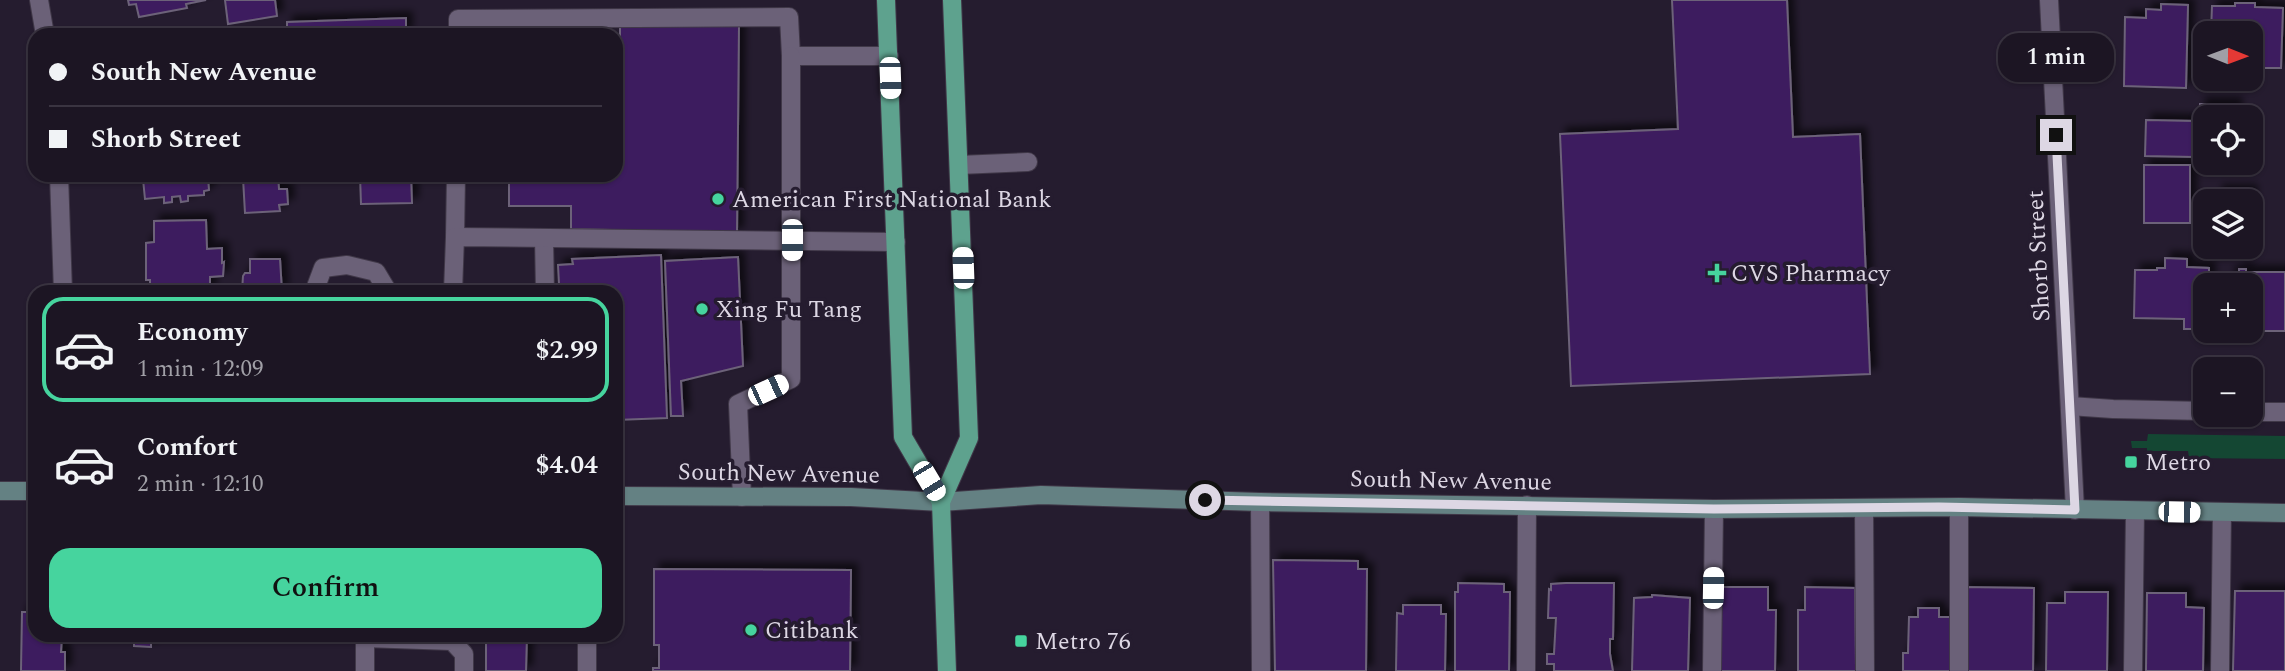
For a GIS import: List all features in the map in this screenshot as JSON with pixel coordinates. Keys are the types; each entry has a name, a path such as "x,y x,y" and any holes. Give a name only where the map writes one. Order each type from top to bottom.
{"main road":[{"path":"886,0 903,437 942,502"},
{"path":"947,671 942,502 969,439 952,0"},
{"path":"0,491 28,491"},
{"name":"South New Avenue","path":"623,496 851,497 942,502 1041,495 1260,502 1714,509 1959,507 2285,513"}],"street":[{"path":"39,0 44,28"},
{"name":"Shorb Street","path":"2049,0 2075,510"},
{"path":"458,28 458,19 789,17 792,379 738,404 741,497"},
{"path":"791,56 888,56"},
{"path":"959,165 1028,162"},
{"path":"59,182 63,285"},
{"path":"453,285 456,182"},
{"path":"455,237 896,242"},
{"path":"544,238 545,285"},
{"path":"317,285 323,268 347,265 376,272 384,285"},
{"path":"2070,406 2113,410 2193,411"},
{"path":"2263,412 2285,412"},
{"path":"1260,502 1261,671"},
{"path":"1526,671 1527,505"},
{"path":"1959,507 1959,671"},
{"path":"1864,508 1865,671"},
{"path":"1712,671 1714,509"},
{"path":"2133,671 2135,511"},
{"path":"2220,671 2222,512"},
{"path":"365,642 365,671"},
{"path":"453,642 464,654 464,671"},
{"path":"587,642 587,671"}],"green space":[{"path":"2148,434 2285,436 2285,459 2189,458 2188,451 2147,451 2147,448 2132,448 2131,441 2147,441"}],"building":[{"path":"128,0 206,0 186,4 187,8 139,17 136,4 129,5"},
{"path":"225,0 275,0 277,16 228,24"},
{"path":"1672,0 1787,0 1793,137 1860,134 1870,374 1571,386 1560,134 1678,129"},
{"path":"2235,3 2255,3 2255,7 2283,8 2281,68 2263,68 2263,21 2211,21 2212,6 2235,6"},
{"path":"2161,4 2188,5 2186,88 2124,86 2125,17 2146,18 2146,9 2161,10"},
{"path":"406,18 406,28 287,28 287,22"},
{"path":"739,22 737,233 571,229 571,206 509,206 509,182 623,182 623,28 620,28 620,25"},
{"path":"2200,104 2236,104 2236,105"},
{"path":"2146,120 2193,121 2193,157 2145,156"},
{"path":"2144,165 2190,165 2190,223 2144,223"},
{"path":"143,182 208,182 209,190 204,191 204,195 188,196 188,201 181,202 180,196 172,197 172,202 164,203 164,197 145,199"},
{"path":"243,182 278,182 279,189 287,189 288,204 279,205 280,211 245,213"},
{"path":"360,182 411,182 412,203 361,204"},
{"path":"206,220 207,249 222,248 223,276 210,277 210,285 150,285 150,280 146,280 146,243 154,242 154,221"},
{"path":"661,255 667,418 623,420 623,285 559,284 558,265 573,264 572,259"},
{"path":"738,257 743,366 681,381 683,416 671,416 665,261"},
{"path":"2165,258 2187,259 2187,267 2209,268 2209,273 2193,273 2193,329 2184,329 2184,319 2134,318 2135,270 2165,268"},
{"path":"250,259 280,259 282,285 242,285 243,276 250,273"},
{"path":"2239,269 2246,269 2246,272 2285,272 2285,331 2263,331 2263,273 2230,273 2239,272"},
{"path":"1273,560 1358,561 1358,569 1367,569 1366,671 1275,671"},
{"path":"654,569 851,570 850,671 653,671 653,668 659,668 659,645 654,645"},
{"path":"1458,583 1504,584 1504,592 1510,592 1509,671 1455,671 1455,592 1458,592"},
{"path":"1614,583 1613,639 1610,639 1613,671 1554,671 1554,664 1547,664 1547,654 1554,654 1556,618 1548,618 1549,589 1551,590 1551,584"},
{"path":"1719,587 1768,587 1768,610 1776,610 1775,671 1717,671"},
{"path":"1805,587 1855,588 1856,671 1798,671 1798,610 1805,610"},
{"path":"1963,587 2034,588 2033,671 1962,671"},
{"path":"2235,591 2285,591 2285,671 2233,671"},
{"path":"2065,592 2108,592 2107,671 2046,671 2047,603 2065,603"},
{"path":"2147,593 2186,593 2186,607 2204,608 2203,671 2146,671"},
{"path":"1652,595 1690,598 1688,671 1632,671 1634,598"},
{"path":"1403,605 1441,605 1441,614 1446,614 1445,671 1396,671 1397,613 1403,614"},
{"path":"1918,608 1939,608 1939,617 1951,617 1951,671 1903,671 1903,653 1908,653 1909,617 1918,617"},
{"path":"22,612 28,612 28,642 62,642 61,652 65,652 65,671 21,671"},
{"path":"134,642 151,642 151,647 134,646"},
{"path":"486,642 527,642 526,671 486,671"}],"place":[{"name":"American First National Bank","path":"718,199"},
{"name":"CVS Pharmacy","path":"1717,273"},
{"name":"Xing Fu Tang","path":"702,309"},
{"name":"Metro","path":"2131,462"},
{"name":"Citibank","path":"751,630"},
{"name":"Metro 76","path":"1021,641"}],"route":[{"path":"1205,500 1714,509 1939,507 2075,510 2056,135"}]}
